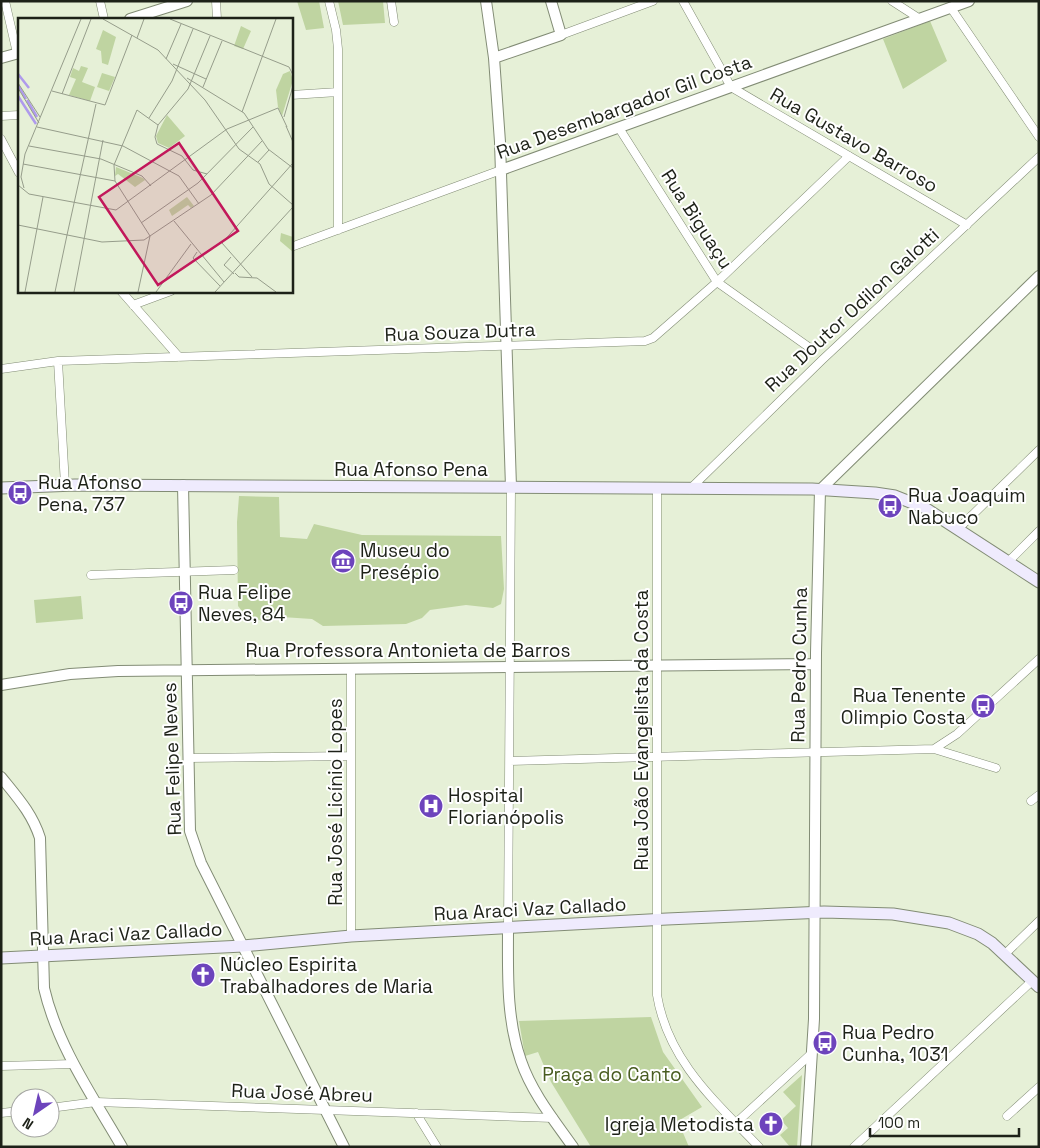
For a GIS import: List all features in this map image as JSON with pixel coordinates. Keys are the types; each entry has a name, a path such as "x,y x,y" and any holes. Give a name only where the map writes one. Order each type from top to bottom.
{"main road":[{"name":"Rua Afonso Pena","path":"1,488 65,485 183,485 820,490"},
{"path":"820,490 895,496 925,508 1039,582"},
{"name":"Rua Araci Vaz Callado","path":"1,958 243,946 352,936 816,912 893,914 949,923 978,934 1005,954 1036,984"}],"street":[{"path":"1,58 18,53 5,1"},
{"path":"100,1 104,18"},
{"path":"133,18 187,1"},
{"path":"216,1 217,18"},
{"path":"329,1 336,30 338,230"},
{"path":"391,1 394,22"},
{"path":"486,1 494,58 501,170 511,487 509,987 514,1039 529,1079 573,1147"},
{"path":"551,1 561,35"},
{"path":"494,58 653,1"},
{"path":"683,1 731,87"},
{"path":"892,1 920,19"},
{"name":"Rua Desembargador Gil Costa","path":"292,247 969,1"},
{"path":"951,8 1039,137"},
{"name":"Rua Gustavo Barroso","path":"731,87 967,225"},
{"path":"292,95 338,92"},
{"path":"1,116 18,115"},
{"name":"Rua Biguaçu","path":"619,128 717,282 810,348"},
{"path":"1,140 18,171"},
{"name":"Rua Souza Dutra","path":"1,368 58,361 645,341 654,338 717,282 849,156"},
{"name":"Rua Doutor Odilon Galotti","path":"690,488 822,360 1039,157"},
{"path":"820,490 1037,281"},
{"path":"122,292 179,357"},
{"path":"133,305 168,292"},
{"path":"58,361 65,485"},
{"path":"958,529 1039,450"},
{"name":"Rua Felipe Neves","path":"183,485 190,831 194,846 344,1147"},
{"name":"Rua João Evangelista da Costa","path":"657,488 657,995 661,1016 669,1038 695,1078 759,1147"},
{"name":"Rua Pedro Cunha","path":"806,1147 812,1053 816,912 816,664 820,490"},
{"path":"1008,562 1039,531"},
{"path":"91,575 234,570"},
{"path":"934,749 957,734 1039,659"},
{"name":"Rua Professora Antonieta de Barros","path":"1,685 70,674 186,669 816,664"},
{"name":"Rua José Licínio Lopes","path":"351,668 352,936"},
{"path":"510,760 934,749 996,768"},
{"path":"188,758 351,756"},
{"path":"1,777 26,807 35,822 40,838 42,955 44,988 47,1002 74,1064 122,1147"},
{"path":"1032,802 1039,795"},
{"path":"1005,954 1039,921"},
{"path":"854,1147 1036,984"},
{"path":"736,1123 812,1053"},
{"path":"1,1066 74,1064"},
{"path":"1007,1116 1039,1088"},
{"name":"Rua José Abreu","path":"60,1107 96,1102 553,1118"},
{"path":"416,1113 437,1147"}],"green space":[{"path":"297,1 319,1 324,28 306,30"},
{"path":"338,1 383,1 385,23 343,25"},
{"path":"930,21 947,61 903,89 883,39"},
{"path":"239,496 279,497 280,537 307,539 314,524 362,535 501,536 504,589 501,604 493,608 466,605 430,610 422,618 406,624 323,626 312,619 282,617 266,622 246,616 238,606 237,522"},
{"path":"81,596 83,619 36,623 34,600"},
{"name":"Praça do Canto","path":"651,1017 663,1052 702,1107 678,1121 689,1147 591,1147 551,1082 538,1052 525,1056 519,1021"},
{"path":"802,1075 797,1147 790,1147 780,1135 788,1128 781,1120 796,1106 783,1092"}],"place":[{"name":"Rua Afonso Pena, 737","path":"20,493"},
{"name":"Rua Joaquim Nabuco","path":"890,506"},
{"name":"Museu do Presépio","path":"343,561"},
{"name":"Rua Felipe Neves, 84","path":"181,603"},
{"name":"Rua Tenente Olimpio Costa","path":"983,706"},
{"name":"Hospital Florianópolis","path":"431,806"},
{"name":"Núcleo Espirita Trabalhadores de Maria","path":"203,975"},
{"name":"Rua Pedro Cunha, 1031","path":"825,1043"},
{"name":"Igreja Metodista","path":"771,1124"}]}
